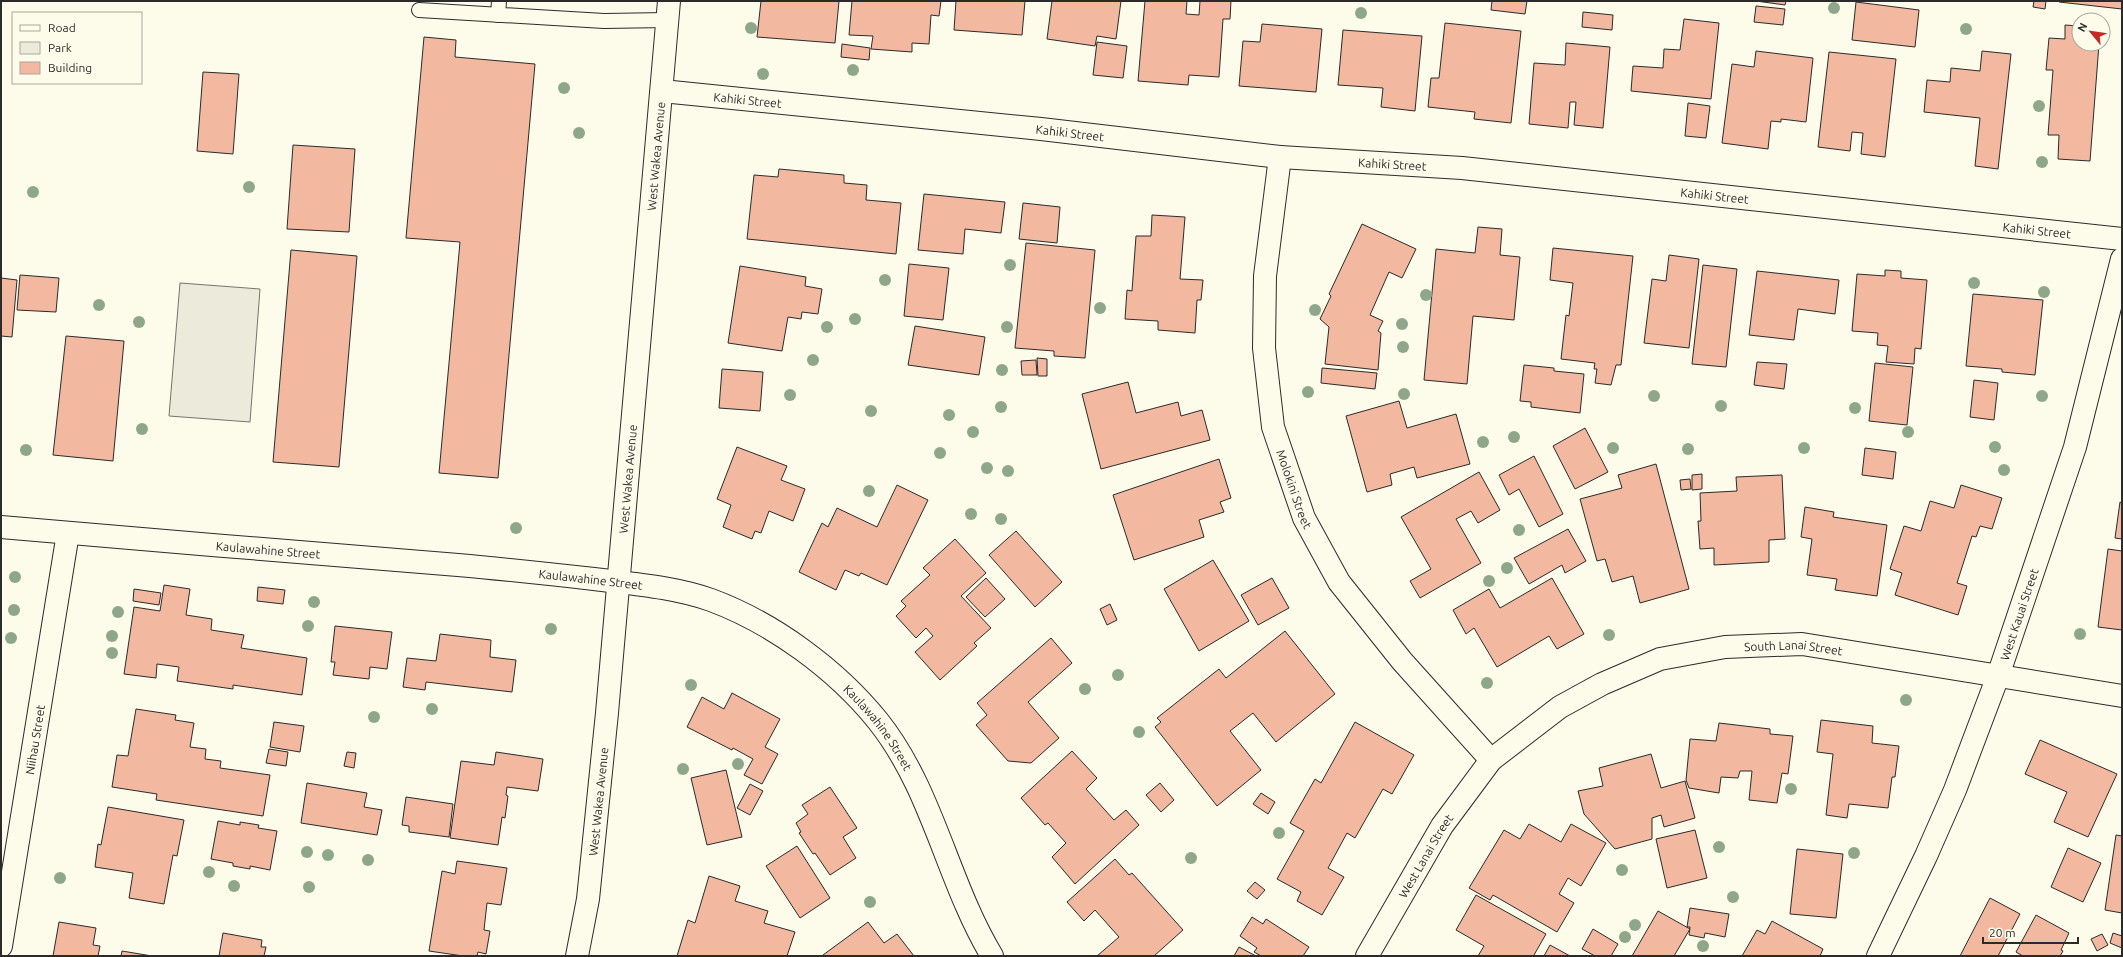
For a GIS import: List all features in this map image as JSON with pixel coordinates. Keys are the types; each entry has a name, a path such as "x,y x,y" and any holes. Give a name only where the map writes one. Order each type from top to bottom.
{"street":[{"name":"West Wakea Avenue","path":"577,956 588,898 607,713 668,11"},
{"name":"Kahiki Street","path":"662,91 1041,129 1280,157 1462,168 2122,239"},
{"name":"Molokini Street","path":"1280,157 1265,276 1264,348 1273,426 1304,518 1339,582 1402,661 1491,760"},
{"name":"West Kauai Street","path":"1878,956 1926,856 1955,790 1998,676 2074,447 2122,258"},
{"name":"Kaulawahine Street","path":"1,527 515,570 682,591 712,601 741,614 791,642 850,690 879,722 909,769 945,849 980,937 992,956"},
{"name":"Niihau Street","path":"1,946 68,533"},
{"name":"South Lanai Street","path":"1491,760 1560,707 1602,684 1660,659 1725,647 1802,644 2122,696"},
{"name":"West Lanai Street","path":"1367,956 1442,826 1491,760"}],"lane":[{"path":"498,15 499,1"},
{"path":"419,10 604,21 668,11"}],"green space":[{"path":"180,283 260,289 250,422 169,416"}],"building":[{"path":"761,1 839,1 835,43 757,37"},
{"path":"852,1 941,1 939,16 931,15 929,44 912,43 912,52 871,49 873,36 849,35"},
{"path":"956,1 1025,1 1022,35 954,30"},
{"path":"1052,1 1121,1 1116,39 1097,36 1095,46 1047,39"},
{"path":"1145,1 1187,1 1186,14 1199,15 1200,1 1231,1 1230,19 1223,19 1219,77 1189,75 1188,85 1138,81"},
{"path":"1492,1 1527,1 1525,14 1491,10"},
{"path":"1756,1 1786,1 1785,5"},
{"path":"2034,1 2046,1 2045,9 2033,7"},
{"path":"2122,1 2122,9 2059,2"},
{"path":"1856,2 1919,10 1915,47 1852,40"},
{"path":"1756,6 1785,9 1783,25 1754,22"},
{"path":"1583,12 1613,15 1612,30 1582,27"},
{"path":"1684,19 1719,23 1711,99 1631,91 1633,66 1663,68 1664,49 1680,50"},
{"path":"1445,23 1521,31 1511,123 1474,119 1475,112 1428,107 1431,78 1439,78"},
{"path":"1262,24 1322,29 1316,92 1239,86 1243,41 1260,42"},
{"path":"2065,25 2071,25 2071,52 2098,52 2090,161 2058,159 2059,135 2048,135 2053,70 2046,70 2049,38 2065,39"},
{"path":"1343,30 1422,36 1415,111 1381,107 1383,88 1338,85"},
{"path":"424,37 456,40 455,57 535,64 498,478 439,473 460,242 406,238"},
{"path":"1097,42 1127,46 1123,78 1093,75"},
{"path":"1566,43 1610,47 1603,128 1574,125 1576,102 1570,102 1568,128 1529,124 1534,63 1565,65"},
{"path":"842,44 870,48 869,60 841,57"},
{"path":"1756,51 1813,58 1806,122 1781,119 1781,122 1771,121 1768,149 1722,143 1732,64 1754,67"},
{"path":"1982,51 2011,54 1998,169 1975,166 1980,118 1924,112 1927,80 1950,82 1951,68 1980,71"},
{"path":"1829,52 1896,59 1885,157 1861,154 1863,133 1852,132 1850,151 1818,147"},
{"path":"203,72 239,74 233,154 197,151"},
{"path":"1688,103 1710,106 1706,138 1685,136"},
{"path":"293,145 355,149 349,232 287,229"},
{"path":"779,169 844,175 844,183 867,185 866,200 901,203 896,254 747,239 754,175 778,177"},
{"path":"924,194 1005,202 1001,233 965,229 963,254 918,250"},
{"path":"1023,203 1060,207 1057,243 1019,239"},
{"path":"1152,215 1185,217 1180,279 1203,280 1201,300 1197,300 1195,333 1158,330 1158,321 1125,319 1127,290 1132,291 1136,236 1151,236"},
{"path":"1362,224 1416,249 1402,278 1389,272 1370,315 1383,321 1378,331 1381,333 1378,370 1325,364 1329,327 1320,319 1331,296 1329,294"},
{"path":"1478,227 1502,229 1500,255 1520,257 1514,320 1473,316 1467,384 1424,380 1436,249 1475,253"},
{"path":"1026,243 1095,250 1085,358 1054,356 1054,351 1015,348"},
{"path":"1553,248 1633,256 1621,365 1616,365 1611,385 1595,383 1597,369 1594,369 1595,363 1561,359 1566,315 1569,316 1573,283 1550,280"},
{"path":"291,250 357,256 339,467 273,462"},
{"path":"1669,255 1699,259 1689,348 1644,343 1652,279 1666,281"},
{"path":"909,264 949,268 943,320 904,316"},
{"path":"1703,265 1737,269 1726,367 1692,364"},
{"path":"740,266 806,277 805,286 822,289 818,314 802,312 801,319 788,317 782,351 728,343"},
{"path":"1885,270 1901,271 1901,278 1927,280 1921,349 1915,348 1914,364 1886,362 1888,346 1877,345 1878,333 1852,331 1857,274 1885,276"},
{"path":"1757,271 1839,280 1835,314 1798,309 1794,340 1749,335"},
{"path":"20,275 59,278 56,312 17,310"},
{"path":"1,278 17,280 12,337 1,336"},
{"path":"1973,294 2043,300 2035,375 2002,372 2002,369 1966,366"},
{"path":"915,326 985,337 979,375 908,365"},
{"path":"66,336 124,341 113,461 53,455"},
{"path":"1037,358 1047,359 1047,376 1038,376"},
{"path":"1036,360 1037,375 1022,375 1021,361"},
{"path":"1757,362 1787,364 1784,389 1754,385"},
{"path":"1875,363 1913,367 1907,425 1869,421"},
{"path":"1524,365 1554,368 1554,371 1584,374 1580,413 1531,407 1531,402 1520,401"},
{"path":"1322,368 1377,373 1375,389 1321,383"},
{"path":"722,369 763,372 760,411 719,408"},
{"path":"1974,380 1998,383 1994,420 1970,417"},
{"path":"1128,382 1136,413 1178,402 1181,416 1202,410 1210,440 1101,469 1082,394"},
{"path":"1399,401 1407,428 1456,414 1470,464 1417,478 1414,467 1390,474 1392,485 1367,492 1346,416"},
{"path":"1585,428 1608,472 1575,489 1553,446"},
{"path":"737,447 787,466 781,480 805,489 793,521 769,511 761,533 755,531 752,539 723,527 731,505 717,499"},
{"path":"1865,448 1896,452 1893,479 1862,475"},
{"path":"1534,456 1563,514 1539,527 1519,489 1509,495 1499,475"},
{"path":"1219,459 1231,498 1220,502 1224,512 1199,520 1204,537 1134,560 1113,495"},
{"path":"1656,464 1689,589 1640,603 1633,576 1612,582 1605,559 1597,561 1580,499 1622,488 1618,475"},
{"path":"1479,472 1500,510 1478,523 1471,511 1456,519 1481,563 1420,598 1410,581 1431,569 1401,517"},
{"path":"1702,474 1702,489 1692,490 1692,475"},
{"path":"1782,475 1785,539 1769,540 1769,562 1714,565 1714,548 1700,549 1698,521 1701,521 1700,493 1737,491 1736,477"},
{"path":"1690,479 1691,489 1681,490 1680,480"},
{"path":"897,485 928,500 887,585 861,573 859,576 845,570 836,590 799,572 822,523 828,527 837,508 877,527"},
{"path":"1961,485 2002,498 1992,529 1980,526 1976,537 1972,536 1957,583 1967,586 1958,615 1895,595 1902,573 1890,569 1904,526 1921,531 1930,501 1954,508"},
{"path":"2120,502 2122,503 2122,539 2115,538"},
{"path":"1805,507 1834,512 1833,517 1887,525 1877,596 1835,590 1837,579 1807,575 1812,539 1801,537"},
{"path":"1568,529 1586,561 1565,573 1562,565 1529,584 1514,558"},
{"path":"1016,531 1062,582 1035,607 989,555"},
{"path":"955,539 986,573 961,596 991,628 974,643 977,646 940,680 915,652 933,636 926,628 916,638 896,616 906,606 901,601 930,575 923,568"},
{"path":"2108,549 2122,551 2122,630 2098,627"},
{"path":"1213,560 1249,621 1199,651 1164,589"},
{"path":"986,578 1005,599 985,617 966,597"},
{"path":"1272,578 1289,608 1258,625 1241,595"},
{"path":"1552,578 1584,634 1557,649 1549,636 1497,667 1474,628 1466,634 1453,610 1489,589 1500,608"},
{"path":"164,585 190,589 186,615 212,619 211,630 244,635 241,648 307,658 302,695 233,685 233,689 177,681 179,667 157,664 156,678 124,674 134,607 160,611"},
{"path":"258,587 285,590 283,604 257,601"},
{"path":"134,589 161,593 159,605 133,601"},
{"path":"1110,604 1117,620 1107,625 1100,609"},
{"path":"335,626 392,632 387,669 370,667 369,679 333,675 335,662 331,662"},
{"path":"1285,631 1335,694 1276,742 1253,713 1230,731 1261,770 1217,806 1155,727 1161,722 1157,718 1219,669 1226,678"},
{"path":"440,634 491,640 490,657 516,660 512,692 426,682 425,690 403,687 407,658 436,661"},
{"path":"1051,638 1072,663 1028,702 1059,738 1031,763 1008,761 976,725 987,715 977,703"},
{"path":"732,693 780,719 765,747 778,754 762,784 744,775 753,759 687,727 702,697 724,709"},
{"path":"136,709 176,715 175,720 194,723 190,747 206,749 205,759 221,761 220,768 270,775 263,816 156,800 157,794 112,787 117,755 128,756"},
{"path":"1821,720 1873,726 1872,743 1899,746 1895,777 1892,777 1888,808 1849,804 1847,818 1826,815 1833,754 1817,752"},
{"path":"274,722 304,726 300,752 270,747"},
{"path":"1355,722 1414,755 1392,794 1383,789 1355,838 1347,833 1328,868 1344,877 1322,915 1297,901 1301,892 1277,879 1304,831 1290,823 1315,779 1321,783"},
{"path":"1719,723 1770,729 1770,734 1793,736 1788,774 1782,773 1777,803 1749,800 1752,771 1740,771 1738,778 1721,777 1719,793 1689,788 1686,780 1690,739 1716,741"},
{"path":"2040,740 2117,774 2088,837 2054,822 2067,792 2025,774"},
{"path":"269,749 288,752 286,766 266,763"},
{"path":"1072,751 1097,778 1086,789 1114,820 1126,810 1139,825 1075,884 1052,857 1066,843 1048,823 1045,825 1021,798"},
{"path":"347,752 356,753 354,768 344,766"},
{"path":"496,752 543,759 538,791 507,787 506,795 508,796 505,818 502,817 498,845 450,838 461,761 494,765"},
{"path":"1651,754 1661,788 1685,781 1695,818 1664,827 1661,815 1652,818 1652,839 1615,849 1584,814 1578,791 1603,786 1599,768"},
{"path":"726,770 742,837 707,845 691,778"},
{"path":"307,783 367,793 364,807 382,810 377,835 301,823"},
{"path":"1160,783 1174,800 1161,812 1146,795"},
{"path":"750,784 763,791 750,815 737,808"},
{"path":"830,787 857,828 843,837 856,858 830,875 815,853 813,854 799,833 801,832 796,823 808,814 802,805"},
{"path":"1261,793 1275,802 1268,814 1253,804"},
{"path":"406,797 453,804 449,837 409,832 409,826 402,825"},
{"path":"108,807 184,820 177,856 173,855 164,904 129,898 133,873 95,867 98,844 101,845"},
{"path":"218,821 240,825 240,822 259,825 258,828 277,831 270,870 250,866 250,869 233,866 233,863 211,859"},
{"path":"1529,824 1561,842 1571,824 1606,843 1581,886 1568,878 1559,894 1574,903 1557,932 1493,895 1490,900 1469,888 1504,830 1520,839"},
{"path":"1695,830 1707,878 1667,888 1656,839"},
{"path":"2116,835 2122,836 2122,913 2105,910"},
{"path":"797,846 830,898 800,918 766,866"},
{"path":"2068,848 2101,863 2083,902 2051,887"},
{"path":"1797,849 1843,854 1836,918 1790,914"},
{"path":"1115,859 1129,875 1132,873 1183,930 1154,956 1097,956 1119,937 1095,910 1084,921 1067,902"},
{"path":"457,861 507,868 501,905 487,903 484,930 490,931 486,954 478,952 477,956 463,956 429,951 442,871 455,874"},
{"path":"709,876 740,886 735,901 768,911 764,923 795,932 787,956 677,956 688,920 695,923"},
{"path":"1255,882 1265,890 1257,899 1247,891"},
{"path":"1476,895 1546,934 1534,955 1536,956 1478,956 1484,946 1456,930"},
{"path":"1990,898 2020,914 1998,956 1960,956"},
{"path":"1690,908 1729,914 1725,937 1705,933 1704,938 1689,935 1690,927 1687,927"},
{"path":"1658,911 1690,929 1674,956 1632,956"},
{"path":"2036,915 2069,933 2061,950 2063,951 2060,956 2023,956 2016,952"},
{"path":"1252,917 1263,924 1266,919 1309,947 1303,956 1261,956 1254,952 1257,948 1240,936"},
{"path":"1772,921 1823,949 1820,956 1742,956 1757,930 1765,934"},
{"path":"59,922 96,928 93,945 100,946 98,956 53,956"},
{"path":"868,922 884,943 897,934 914,956 823,955"},
{"path":"1593,929 1618,944 1611,956 1595,956 1582,949"},
{"path":"223,933 262,940 261,947 266,947 264,956 219,956"},
{"path":"2113,933 2122,936 2122,948 2110,943"},
{"path":"2102,934 2108,945 2097,951 2091,939"},
{"path":"1550,945 1570,956 1544,956"},
{"path":"1239,947 1256,956 1234,956"},
{"path":"122,951 152,956 121,956"}]}
